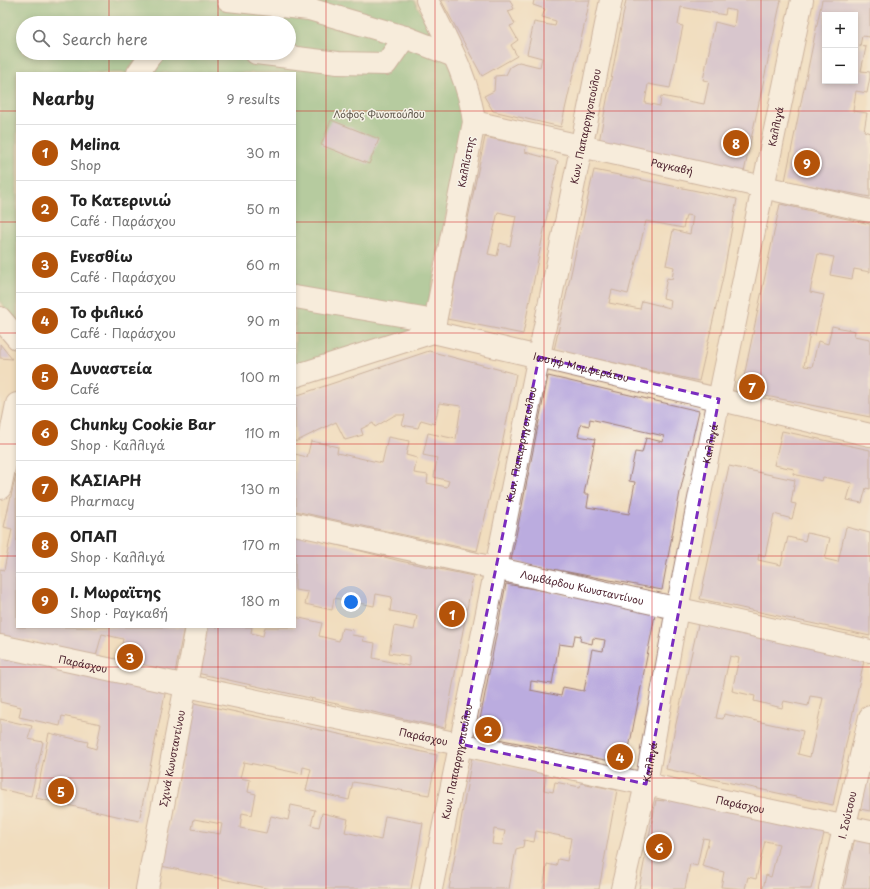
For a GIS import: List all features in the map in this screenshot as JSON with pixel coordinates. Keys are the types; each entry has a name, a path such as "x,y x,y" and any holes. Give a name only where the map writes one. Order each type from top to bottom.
{"street":[{"path":"228,0 309,9 405,37 454,56"},
{"name":"Καλλίστης","path":"427,0 454,56 472,101 474,122 434,327"},
{"name":"Κων. Παπαρρηγοπούλου","path":"431,889 612,0"},
{"name":"Καλλιγά","path":"622,889 646,784 677,609 718,399 802,0"},
{"path":"296,58 338,63 386,64 405,37"},
{"path":"139,72 147,60"},
{"name":"Ραγκαβή","path":"474,122 870,211"},
{"name":"Ιωσήφ Μομφεράτου","path":"296,297 434,327 539,357 870,435"},
{"path":"0,318 16,337"},
{"path":"296,376 434,327"},
{"path":"0,488 8,461 16,410"},
{"name":"Λομβάρδου Κωνσταντίνου","path":"296,524 870,651"},
{"name":"Σχινά Κωνσταντίνου","path":"147,889 198,628"},
{"name":"Παράσχου","path":"0,646 870,832"},
{"name":"Ι. Σούτσου","path":"830,889 870,717"}],"highlighted area":[{"path":"539,357 719,399 646,784 460,744"}],"green space":[{"name":"Λόφος Φινοπούλου","path":"0,0 414,0 461,85 465,117 424,328 296,369 296,72 16,72 16,323 0,302"}],"building":[{"path":"441,0 510,0 514,9 508,11 515,24 510,26 518,40 511,45 517,56 482,76"},
{"path":"534,0 590,0 561,127 493,111 484,96 494,91 495,76 506,75 510,67 519,62 540,67 542,58 527,54 534,22 555,26 556,21 542,17 545,9 533,5"},
{"path":"626,0 781,0 744,172 599,142","holes":["681,7 725,15 726,9 736,11 734,27 715,22 703,80 709,81 704,104 661,96 660,106 645,103 648,84 670,88 683,26 678,25"]},
{"path":"822,0 870,0 870,37 862,36 860,46 866,47 861,71 870,72 870,77 867,93 856,91 853,111 867,113 864,131 870,133 870,197 785,181"},
{"path":"331,120 379,139 369,164 321,145"},
{"path":"485,137 526,146 525,152 558,161 523,334 447,319","holes":["498,212 516,216 510,246 500,243 497,256 488,254"]},
{"path":"594,170 737,199 723,277 699,381 554,350","holes":["686,215 693,216 690,234 673,230 666,265 674,267 672,279 667,278 663,298 671,300 670,308 642,301 640,309 609,303 612,290 628,294 646,221 683,228"]},
{"path":"780,204 870,224 870,272 854,269 852,279 830,275 834,257 818,254 810,292 824,295 815,335 810,333 804,366 812,367 818,341 828,344 832,326 855,331 854,336 870,339 870,417 741,391"},
{"path":"0,344 12,359 0,358"},
{"path":"429,351 516,374 501,450 477,551 296,511 296,454 307,457 311,441 338,447 337,453 382,463 388,437 409,441 406,455 417,458 414,473 428,475 427,483 447,487 449,481 434,477 437,458 423,455 428,433 456,439 461,406 439,403 435,424 421,420 418,428 402,425 405,415 395,415 375,427 373,423 361,429 363,435 345,440 336,422 296,442 296,396"},
{"path":"548,376 699,411 680,492 662,590 511,561","holes":["590,419 664,436 663,442 646,438 642,453 635,452 629,481 635,482 629,514 587,507 589,494 584,494 595,439 578,436 581,424 589,426"]},
{"path":"782,431 870,450 870,489 866,488 862,503 847,500 852,483 823,477 822,481 793,474 794,469 774,465"},
{"path":"729,466 795,480 791,503 796,504 792,519 774,514 765,556 759,554 758,560 781,565 788,537 805,541 807,533 830,538 825,559 838,562 846,527 870,533 870,636 700,599"},
{"path":"16,474 16,628 184,628 175,673 119,662 123,639 102,634 96,656 0,635 0,569 4,570 12,529 4,527"},
{"path":"296,534 400,561 473,576 445,728 197,673 207,628 252,628 251,633 263,636 265,628 296,628 296,617 322,623 319,636 339,641 342,628 353,630 352,635 364,637 363,641 375,643 373,658 409,666 409,656 389,653 394,626 414,630 417,616 390,611 392,597 376,594 374,606 334,598 332,610 305,604 308,592 296,590"},
{"path":"506,584 656,610 626,764 477,735","holes":["575,635 581,636 580,641 592,644 593,638 605,640 603,651 592,649 584,691 563,687 561,696 530,690 531,681 552,684 559,644 573,646"]},
{"path":"699,620 865,656 833,805 666,769","holes":["730,656 739,658 732,691 755,696 754,701 782,708 784,701 808,706 810,696 823,698 810,757 798,754 803,731 724,714 723,719 716,718"]},
{"path":"0,653 166,689 139,821 36,798 49,733 88,742 87,746 96,749 101,724 62,716 60,726 19,717 21,707 0,702"},
{"path":"194,703 437,755 429,795 353,782 349,800 306,790 311,769 303,767 302,774 244,762 240,778 250,780 248,792 256,794 252,815 242,813 240,828 266,833 271,816 288,820 291,805 315,810 311,825 319,827 322,813 348,819 345,832 381,840 385,816 423,823 411,889 270,889 161,866","holes":["194,819 222,824 220,834 192,829"]},
{"path":"0,719 32,726 28,739 43,742 31,796 0,789"},
{"path":"472,757 546,774 544,790 553,792 555,782 580,787 581,783 617,790 599,889 543,889 547,864 556,866 558,859 567,861 571,838 536,831 534,842 524,840 523,847 516,849 509,889 449,889","holes":["494,829 505,831 502,845 492,844"]},
{"path":"870,767 870,811 860,809"},
{"path":"665,792 826,825 811,889 763,889 766,875 771,877 779,844 765,841 756,879 748,877 745,889 721,887 724,872 702,866 709,839 703,838 697,866 690,864 685,889 639,889 656,800 664,801"},
{"path":"856,832 870,836 870,889 844,889"}],"place":[{"name":"ΟΠΑΠ","path":"736,143"},
{"name":"Ι. Μωραϊτης","path":"807,163"},
{"name":"ΚΑΣΙΑΡΗ","path":"752,387"},
{"name":"Melina","path":"452,614"},
{"name":"Ενεσθίω","path":"130,657"},
{"name":"Το Κατερινιώ","path":"488,730"},
{"name":"Το φιλικό","path":"620,757"},
{"name":"Δυναστεία","path":"61,791"},
{"name":"Chunky Cookie Bar","path":"659,847"}]}
